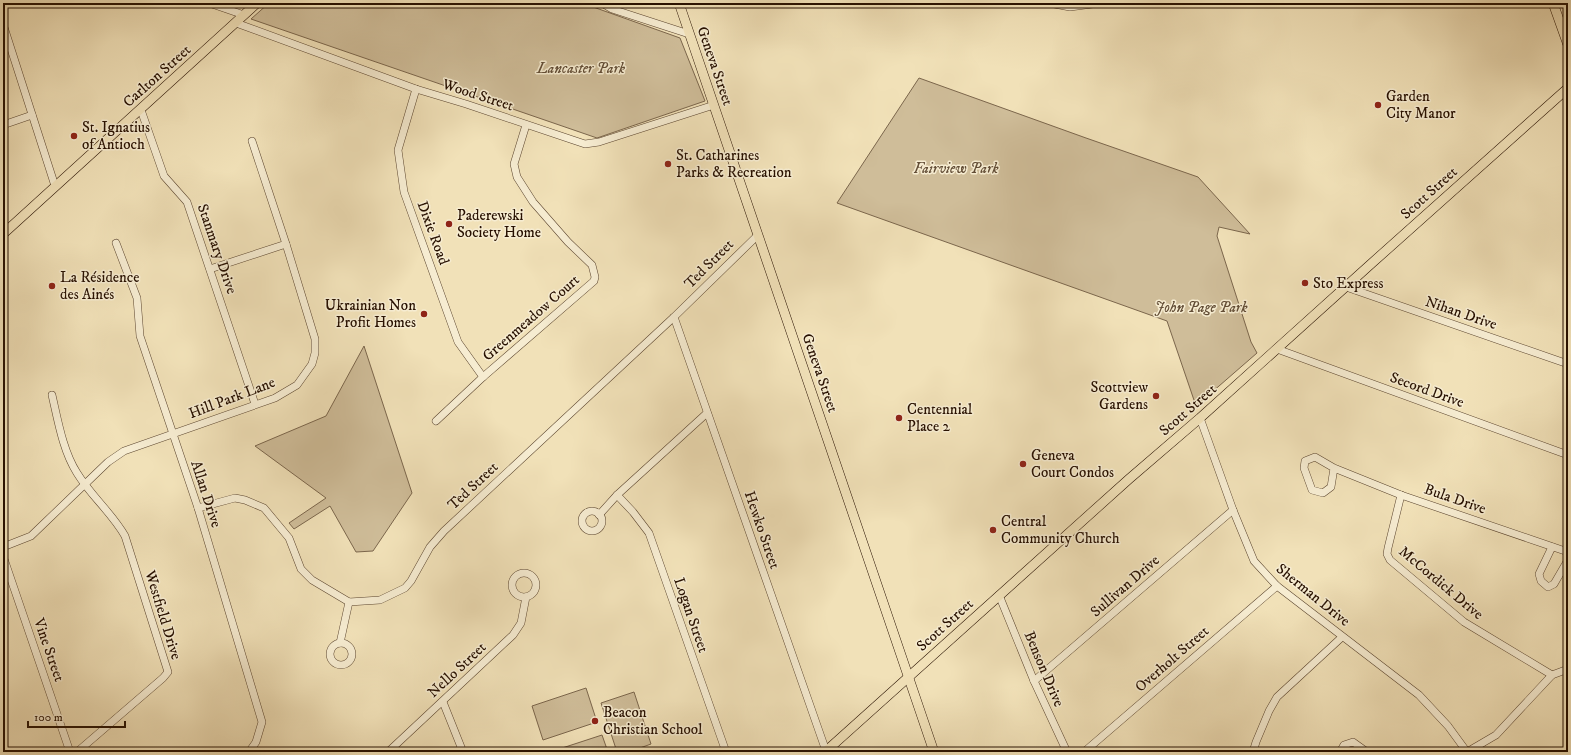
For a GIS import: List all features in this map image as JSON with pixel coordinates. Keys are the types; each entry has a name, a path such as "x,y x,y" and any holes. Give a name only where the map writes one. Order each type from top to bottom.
{"main road":[{"name":"Carlton Street","path":"3,234 257,3"},
{"name":"Geneva Street","path":"679,3 934,752"},
{"path":"1553,3 1565,31 1568,45"},
{"name":"Scott Street","path":"826,752 908,676 1129,479 1200,418 1568,88"},
{"path":"1556,100 1568,94"}],"street":[{"path":"209,3 244,15"},
{"path":"602,3 612,9 689,34"},
{"path":"1049,3 1070,7 1100,3"},
{"name":"Wood Street","path":"236,23 416,89 466,104 585,144 599,142 714,105"},
{"path":"3,24 55,186"},
{"name":"Dixie Road","path":"416,89 398,150 404,192 458,342 483,377"},
{"name":"Stanmary Drive","path":"141,110 164,176 187,202 255,404"},
{"path":"3,125 32,114"},
{"name":"Greenmeadow Court","path":"436,421 483,377 594,281 595,277 592,265 568,242 533,202 517,177 514,164 526,125"},
{"name":"Hill Park Lane","path":"3,548 31,536 85,483 108,462 124,451 275,398 297,385 312,364 315,353 315,339 252,141"},
{"name":"Ted Street","path":"349,602 380,600 405,588 411,581 430,547 444,531 674,317 758,235"},
{"name":"Allan Drive","path":"116,243 137,298 140,336 198,508 262,722 256,742 249,752"},
{"path":"210,269 286,244"},
{"name":"Nihan Drive","path":"1346,287 1568,364"},
{"name":"Hewko Street","path":"674,317 826,752"},
{"name":"Secord Drive","path":"1277,349 1568,456"},
{"path":"52,395 59,426 71,462 85,483"},
{"path":"599,515 617,495 707,413"},
{"name":"Sherman Drive","path":"1200,418 1233,510 1254,562 1277,586 1419,695 1448,726 1467,752"},
{"name":"Bula Drive","path":"1334,468 1331,487 1323,493 1312,490 1304,468 1305,461 1315,457 1334,468 1401,495 1568,552"},
{"name":"Westfield Drive","path":"77,752 163,678 168,672 125,536 119,526 85,483"},
{"name":"Logan Street","path":"617,495 633,512 649,533 726,752"},
{"name":"McCordick Drive","path":"1401,495 1388,548 1387,554 1390,560 1464,622 1552,675"},
{"path":"198,508 235,498 245,500 264,508 289,538 302,569 312,580 349,602 340,643"},
{"name":"Sullivan Drive","path":"1034,681 1233,510"},
{"path":"1552,547 1539,574 1541,581 1548,587 1554,584 1568,560"},
{"name":"Vine Street","path":"3,556 70,752"},
{"name":"Overholt Street","path":"1084,752 1277,586"},
{"name":"Benson Drive","path":"999,595 1034,681 1067,752"},
{"name":"Nello Street","path":"388,752 514,635 521,623 526,597"},
{"path":"1254,752 1256,742 1269,711 1277,697 1342,636"},
{"path":"1467,752 1496,735 1552,675 1568,669"},
{"path":"443,702 463,752"},
{"path":"1340,752 1344,745 1353,742 1367,752"}],"green space":[{"name":"Lancaster Park","path":"269,3 582,3 680,38 705,101 597,138 251,19"},
{"name":"Fairview Park","path":"919,78 1198,177 1250,234 1219,227 1217,236 1251,342 1257,353 1196,406 1167,321 837,203"},
{"path":"364,346 412,493 373,551 356,552 330,506 294,529 289,523 326,498 255,446 326,416"},
{"path":"586,688 597,722 543,740 532,706"},
{"path":"634,692 651,744 629,752 617,752 601,703"},
{"path":"602,735 608,752 550,752"}],"place":[{"name":"Garden City Manor","path":"1378,105"},
{"name":"St. Ignatius of Antioch","path":"74,136"},
{"name":"St. Catharines Parks & Recreation","path":"668,164"},
{"name":"Paderewski Society Home","path":"449,224"},
{"name":"Sto Express","path":"1305,283"},
{"name":"La Résidence des Ainés","path":"52,286"},
{"name":"Ukrainian Non Profit Homes","path":"424,314"},
{"name":"Scottview Gardens","path":"1156,396"},
{"name":"Centennial Place 2","path":"899,418"},
{"name":"Geneva Court Condos","path":"1023,464"},
{"name":"Central Community Church","path":"993,530"},
{"name":"Beacon Christian School","path":"595,721"}],"park label":[{"name":"John Page Park","path":"1201,307"}]}
